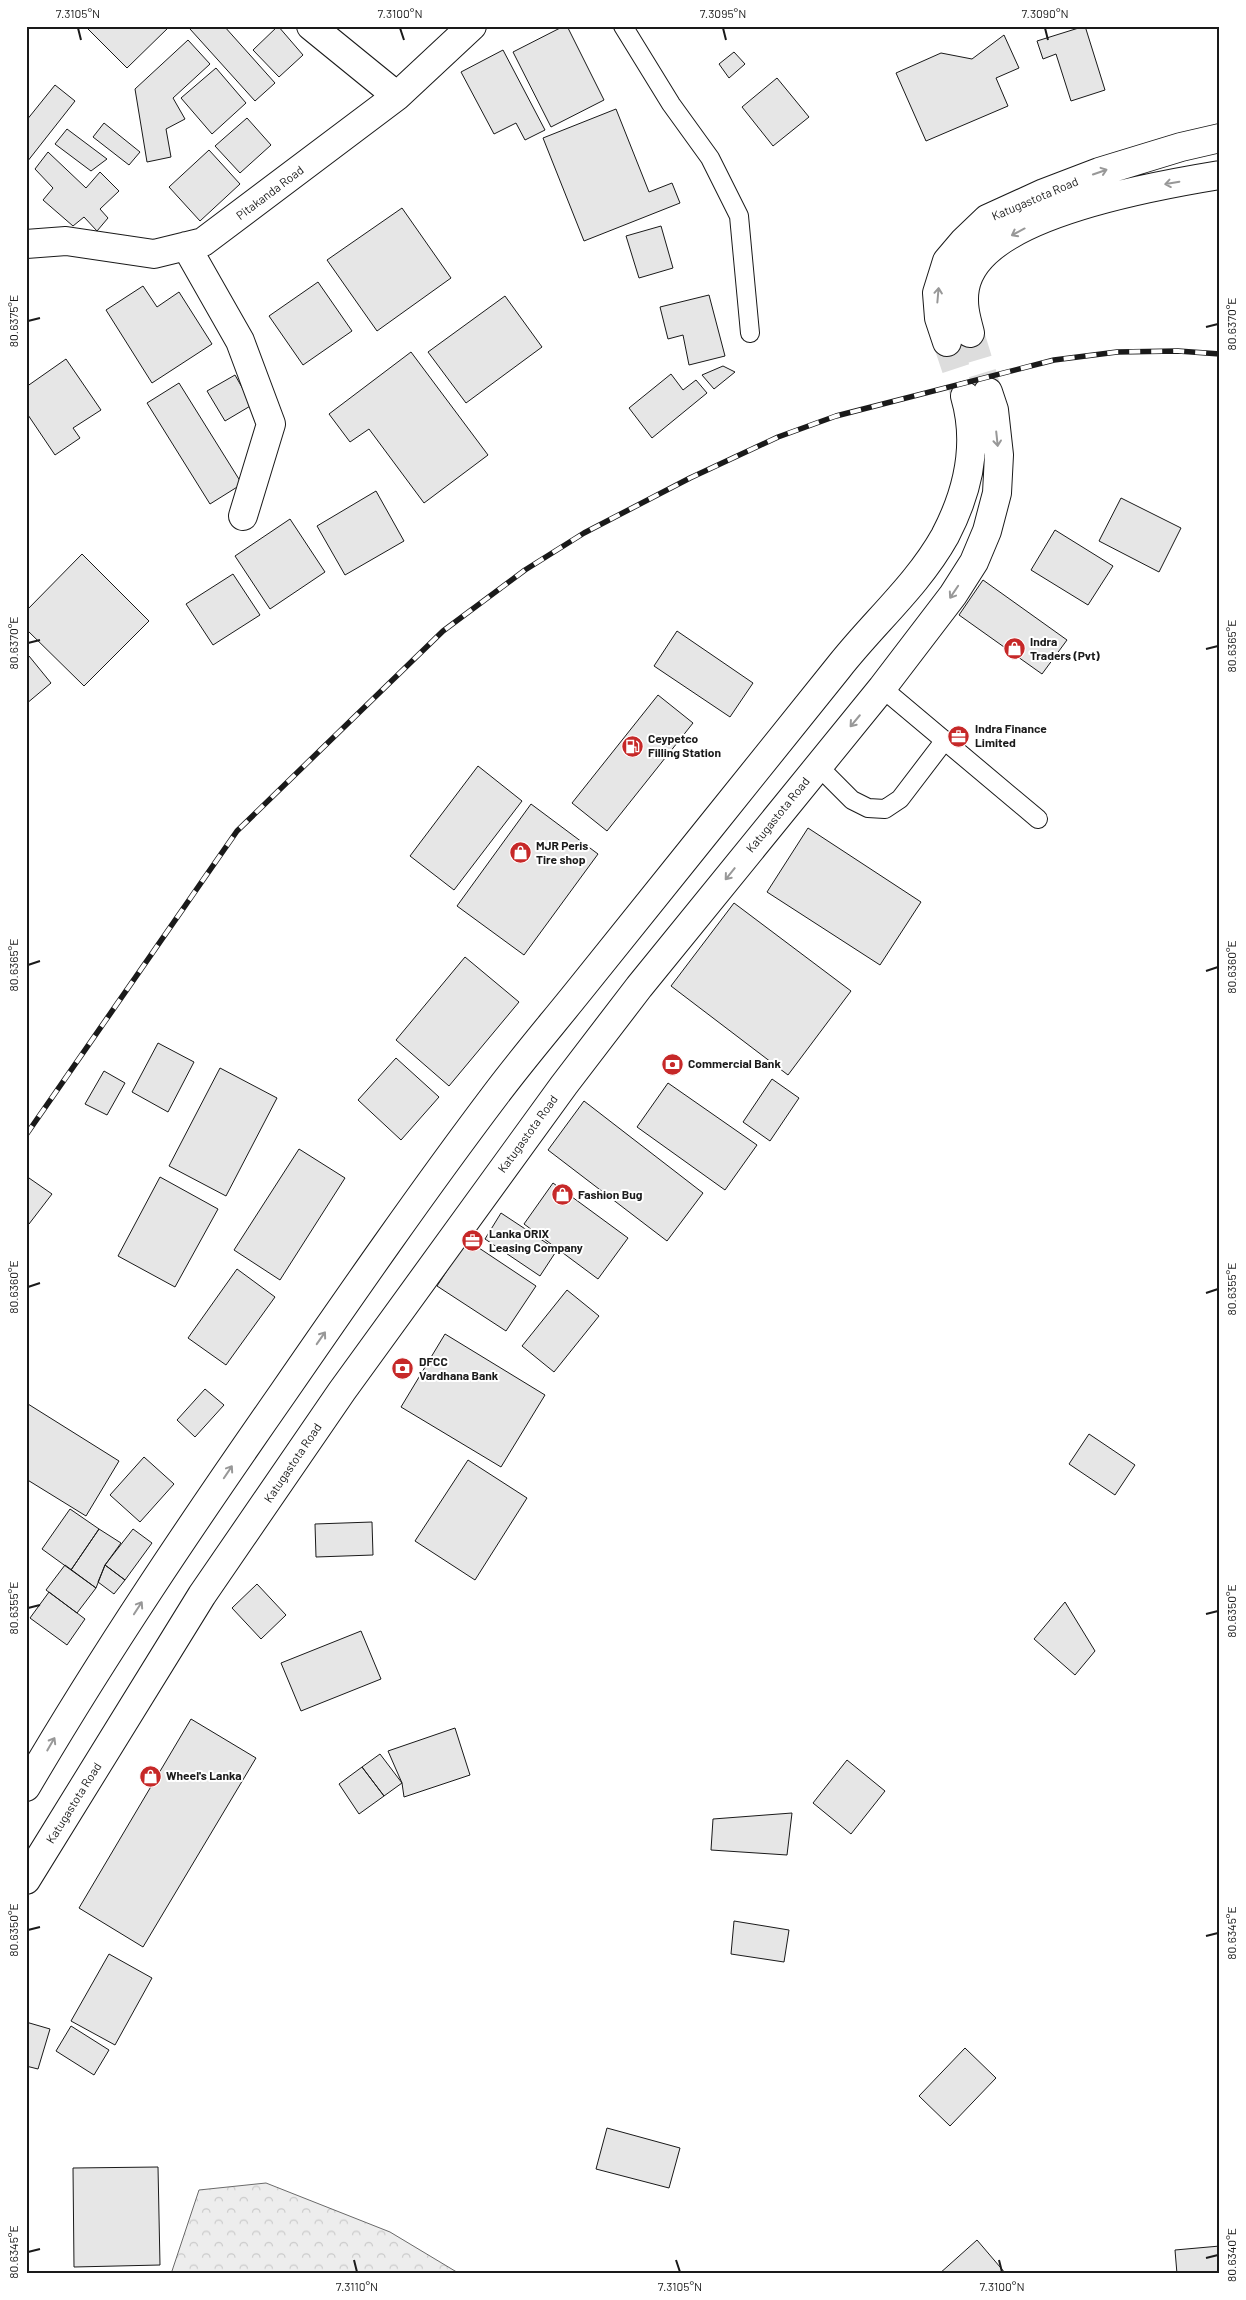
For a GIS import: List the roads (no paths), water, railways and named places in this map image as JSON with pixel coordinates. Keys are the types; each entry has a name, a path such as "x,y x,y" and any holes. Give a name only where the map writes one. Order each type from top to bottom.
{"main road":[{"path":"310,26 398,96"},
{"name":"Pitakanda Road","path":"26,244 66,241 154,254 203,242 398,96 472,26"},
{"name":"Katugastota Road","path":"1220,138 1181,147 1099,172 1044,193 988,219 964,241 947,261 937,293 938,318 959,337 965,286 977,262 999,242 1062,211 1095,200 1141,189 1220,175"},
{"path":"186,246 240,342 271,424 243,516"},
{"name":"Katugastota Road","path":"26,1786 71,1711 235,1461 497,1092 851,652 922,573 945,536 958,507 968,476 972,446 971,417 976,394 994,410 999,455 996,493 987,531 974,562 953,594 882,688 639,987 564,1085 342,1391 202,1595 26,1880"}],"lane":[{"path":"623,26 671,104 710,158 739,216 750,334"},
{"path":"882,688 1038,819"},
{"path":"818,766 852,800 868,808 884,809 900,799 944,740"}],"tunnel":[{"path":"970,333 988,392"},
{"path":"947,342 965,396"}],"railway":[{"path":"26,1135 237,831 443,631 525,570 584,533 690,478 778,437 836,416 1054,360 1117,352 1178,351 1220,354"}],"place":[{"name":"Indra Traders (Pvt)","path":"1014,649"},
{"name":"Indra Finance Limited","path":"959,736"},
{"name":"Ceypetco Filling Station","path":"632,746"},
{"name":"MJR Peris Tire shop","path":"520,853"},
{"name":"Commercial Bank","path":"672,1064"},
{"name":"Fashion Bug","path":"562,1195"},
{"name":"Lanka ORIX Leasing Company","path":"473,1241"},
{"name":"DFCC Vardhana Bank","path":"403,1369"},
{"name":"Wheel's Lanka","path":"150,1776"}]}
